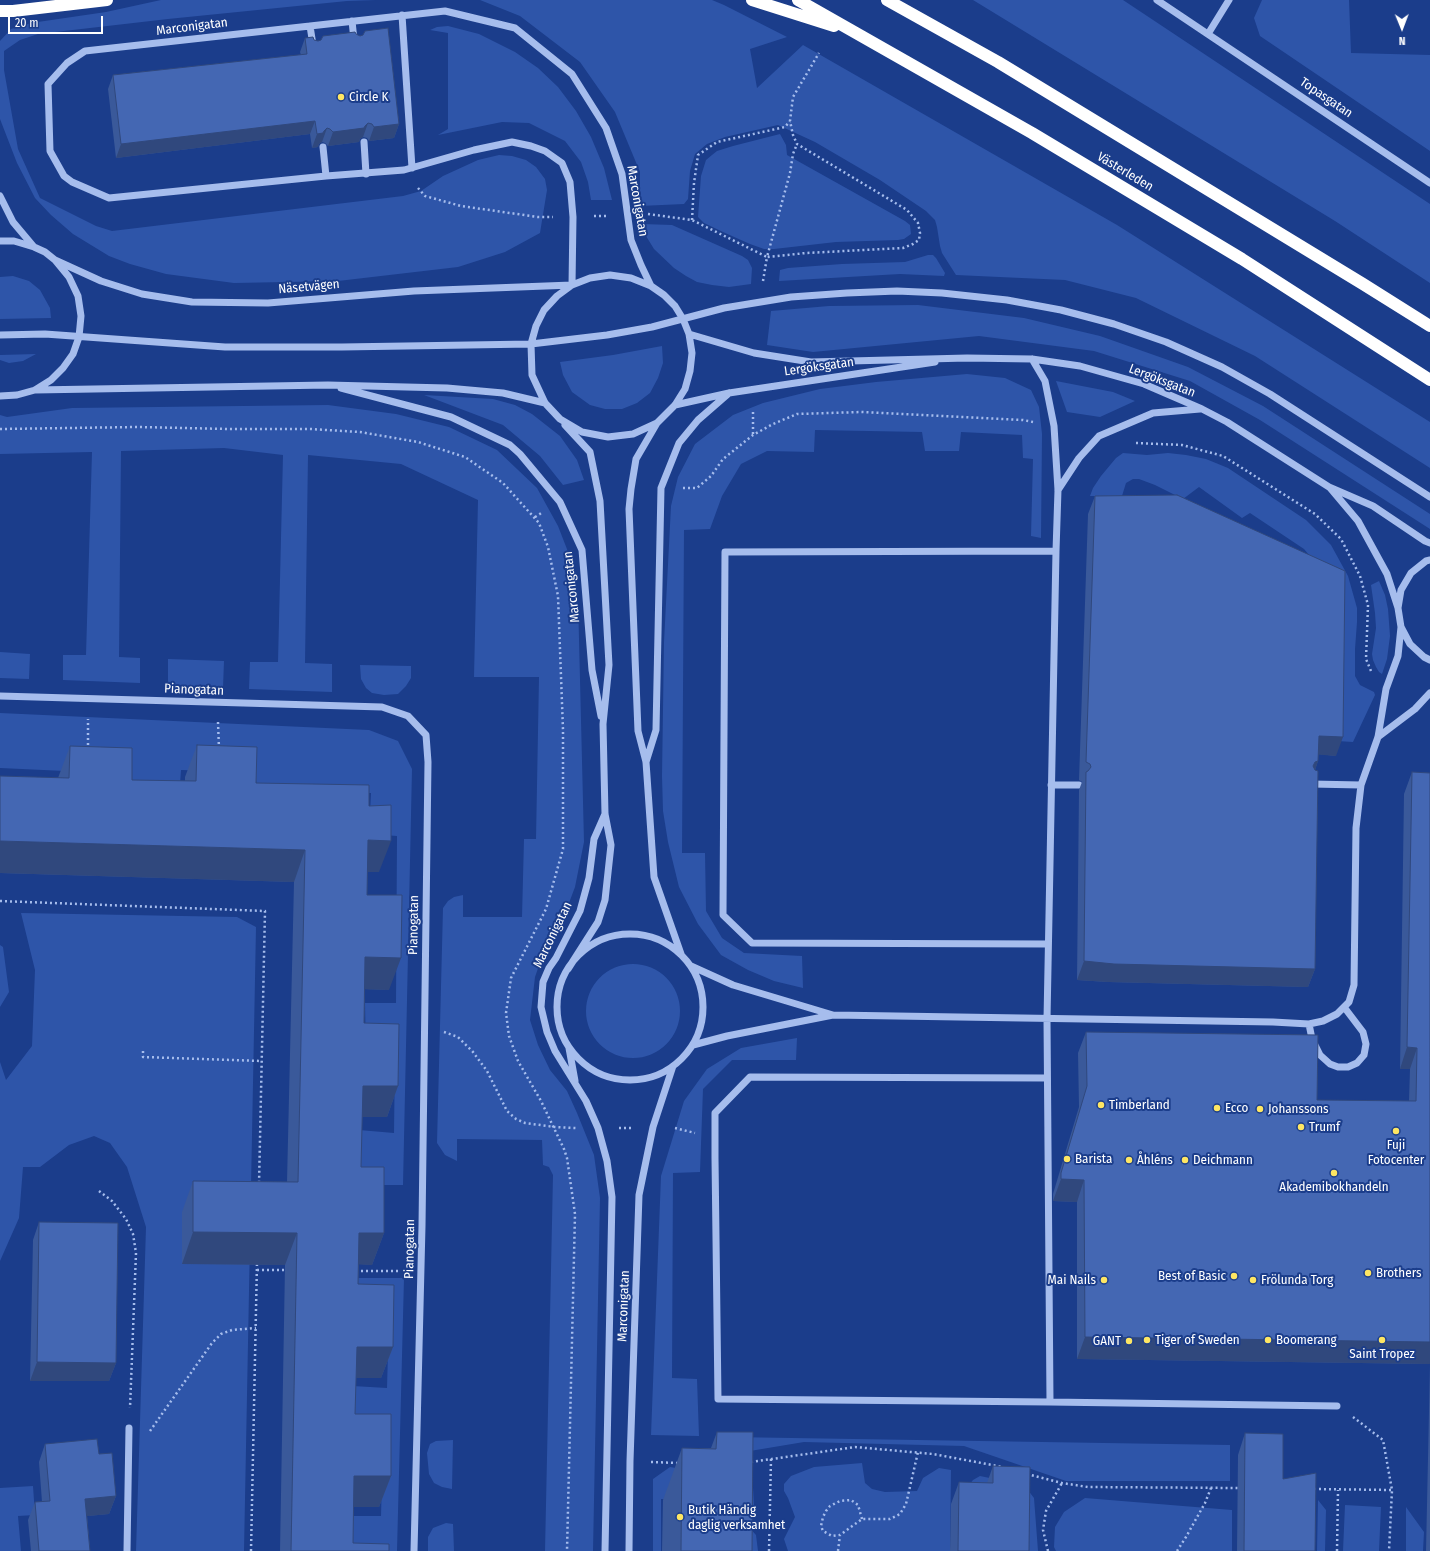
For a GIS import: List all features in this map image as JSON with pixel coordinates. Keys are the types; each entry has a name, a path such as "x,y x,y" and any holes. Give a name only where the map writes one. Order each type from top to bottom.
{"highway":[{"path":"0,11 13,11 108,0"},
{"path":"752,0 860,35"},
{"name":"Västerleden","path":"798,0 1032,133 1242,259 1430,380"},
{"path":"887,0 998,62 1364,284 1430,326"},
{"path":"0,20 13,11"}],"street":[{"name":"Topasgatan","path":"1156,0 1430,183"},
{"path":"1208,34 1229,0"},
{"name":"Marconigatan","path":"568,969 598,922 605,900 611,845 605,814 603,724 609,665 600,501 590,452 545,403 532,375 531,344 536,326 544,310 557,296 572,285 574,217 570,182 562,163 545,151 512,142 474,150 404,170 326,176 109,198 72,182 64,176 50,151 48,84 67,63 85,51 310,26 402,14 445,11 515,28 572,74 606,128 622,174 631,240 651,286"},
{"path":"402,14 412,168"},
{"path":"352,21 354,45"},
{"path":"310,26 313,50"},
{"path":"364,142 366,174"},
{"path":"323,147 326,176"},
{"path":"0,196 13,222 34,247"},
{"path":"0,241 14,241 45,252 55,260 69,276 78,296 81,316 79,337 73,354 64,368 51,380 35,390"},
{"name":"Näsetvägen","path":"55,260 101,281 142,294 192,302 268,303 414,291 572,285"},
{"path":"572,285 590,278 610,275 631,278 651,286 664,295 674,306 683,320 689,334 692,353 690,372 685,389 675,405 657,422 636,458 629,509 638,731 646,762 654,876 681,954"},
{"path":"0,335 45,334 225,347 531,344 607,335 683,320 724,308 791,297 897,291 942,293 1007,300 1061,310 1114,324 1166,342 1222,368 1270,394 1430,497"},
{"name":"Lergöksgatan","path":"689,334 754,353 811,362 967,358 1032,359 1080,366 1144,384 1202,409 1226,422 1329,487 1373,506 1425,542 1430,543"},
{"name":"Lergöksgatan","path":"675,405 753,389 967,358"},
{"path":"1032,359 1045,381 1054,426 1058,490 1047,1019 1050,1402"},
{"path":"0,396 17,395 35,390 328,385 447,388 503,393 545,403"},
{"name":"Marconigatan","path":"328,385 451,417 510,445 520,454 560,502 582,550 592,670 603,724"},
{"path":"646,762 656,730 661,488 679,443 698,420 729,393"},
{"path":"1058,490 1079,458 1098,436 1153,413 1202,409"},
{"path":"560,419 582,432 608,437 633,434 657,422"},
{"name":"Lergöksgatan","path":"1329,487 1358,521 1387,574 1398,608 1400,628 1410,644 1424,657 1430,660"},
{"path":"1048,944 752,943 723,915 725,552 1056,551"},
{"name":"Lergöksgatan","path":"1398,608 1401,590 1411,573 1426,561 1430,560"},
{"path":"692,1045 727,1036 833,1015 1309,1024 1323,1021 1337,1014 1350,1002 1354,985 1356,828 1361,785 1378,737 1386,689 1398,656 1400,628"},
{"path":"1378,737 1415,709 1430,693"},
{"name":"Pianogatan","path":"0,696 382,708 408,716 426,735 428,762 422,1255 414,1551"},
{"path":"1051,784 1079,785"},
{"path":"1312,784 1361,785"},
{"name":"Marconigatan","path":"605,814 594,839 589,878 580,911 556,958 549,968 543,982 541,1001 547,1032 555,1051 586,1101 598,1128 607,1161 612,1197 605,1551"},
{"path":"628,934 643,935 670,945 681,954 691,966 699,981 703,997 703,1014 700,1030 692,1045 681,1060 673,1066 662,1073 649,1078 636,1080 616,1078 597,1072 586,1065 576,1056 568,1045 558,1021 558,994 568,969 576,958 587,948 614,936 628,934"},
{"path":"691,966 733,985 833,1015"},
{"path":"1309,1024 1312,1039 1320,1055 1330,1064 1338,1067 1348,1067 1357,1063 1364,1056 1366,1044 1363,1032 1344,1008"},
{"name":"Marconigatan","path":"568,1045 576,1085"},
{"name":"Marconigatan","path":"629,1551 630,1453 639,1195 653,1127 673,1066"},
{"path":"1047,1078 750,1077 715,1112 718,1399 1337,1406"},
{"path":"127,1551 129,1428"}],"path":[{"path":"767,257 806,253 903,248 919,240 920,233 918,223 906,210 797,144 790,122 793,97 819,53"},
{"path":"692,220 694,183 698,155 717,142 785,127 790,122"},
{"path":"760,302 767,257 790,172 793,154 797,144"},
{"path":"753,389 753,435"},
{"path":"661,488 697,488 711,476 723,459 753,435 773,424 797,414 847,412 1023,420 1054,426"},
{"path":"0,429 138,427 229,430 310,429 360,432 418,442 465,457 503,483 535,517 560,502"},
{"path":"1098,436 1132,443 1182,445 1223,456 1315,514 1341,539 1360,576 1368,605 1366,659 1373,676 1386,689"},
{"path":"88,755 89,699"},
{"path":"218,702 219,755"},
{"path":"0,901 265,911 259,1192"},
{"path":"424,1031 440,1030 458,1037 473,1052 487,1071 507,1111 516,1119 526,1123 555,1127 674,1128 697,1134 715,1133"},
{"path":"143,1051 143,1057 262,1061"},
{"path":"99,1191 112,1201 126,1219 133,1234 136,1253 129,1428"},
{"path":"251,1551 257,1254"},
{"path":"355,1270 401,1271 401,1254 422,1255"},
{"path":"257,1270 285,1270"},
{"path":"129,1461 221,1334 232,1330 256,1328"},
{"path":"1337,1406 1383,1440 1392,1490 1389,1551"},
{"path":"744,1464 855,1447 933,1454 1009,1468"},
{"path":"862,1519 858,1506 851,1500 840,1501 830,1506 821,1523 823,1530 832,1536 840,1535 862,1519 890,1519 900,1514 906,1504 918,1452"},
{"path":"769,1551 771,1459"},
{"path":"651,1462 682,1463"},
{"path":"1024,1473 1062,1483 1088,1487 1240,1488"},
{"path":"1048,1551 1043,1530 1046,1511 1062,1483"},
{"path":"1177,1551 1186,1538 1205,1503 1211,1488"},
{"path":"1307,1489 1392,1490"},
{"path":"1337,1551 1338,1490"},
{"path":"838,1551 840,1535"}],"shaded area":[{"path":"161,0 376,0 347,1 168,19 38,34 20,40 4,51 4,70 18,149 40,198 96,226 112,231 403,196 421,191 443,176 478,160 499,155 512,156 526,160 536,167 545,179 547,190 540,233 505,252 458,267 338,281 234,283 166,274 130,264 109,256 73,234 51,215 35,198 17,163 0,119 0,41 11,29 31,23 106,12"},
{"path":"480,0 712,0 724,5 787,37 750,49 757,88 803,45 1117,225 1430,422 1430,468 1255,356 1136,298 1065,280 956,275 942,253 935,220 926,211 880,180 815,142 778,125 725,137 707,144 695,154 690,171 688,199 684,204 640,206 640,172 615,112 580,62 520,16"},
{"path":"973,0 1123,0 1430,204 1430,283 1335,221"},
{"path":"1262,0 1349,0 1351,53 1430,55 1430,151 1260,36 1254,18"},
{"path":"448,26 479,34 515,52 538,68 558,87 576,111 591,137 604,168 612,200 591,200 588,182 581,162 565,141 529,123 502,122 438,135 448,129 448,33 430,30 437,27"},
{"path":"780,134 786,145 787,155 905,221 910,225 911,234 904,239 898,240 836,242 764,249 704,223 698,217 701,176 706,160 717,151"},
{"path":"642,224 672,225 742,256 748,260 752,268 751,284 729,287 712,285 697,282 686,276 674,268 654,249 646,236"},
{"path":"928,255 933,255 936,258 945,273 944,276 900,274 779,281 780,270 788,268 842,264 905,262"},
{"path":"13,276 29,281 40,290 50,308 51,318 0,319 0,277"},
{"path":"918,305 1024,318 1100,336 1188,367 1263,406 1430,514 1430,529 1260,420 1190,381 1094,351 979,336 813,352 767,345 771,311 829,306"},
{"path":"662,346 663,363 658,378 650,393 637,403 622,409 605,409 590,405 572,392 563,375 560,362 613,355"},
{"path":"36,354 23,361 9,363 0,360 0,355"},
{"path":"967,374 1005,378 1031,390 1039,407 1042,434 1041,538 1031,536 1033,459 1023,458 1022,435 961,432 959,451 925,451 922,432 815,430 814,452 767,451 741,464 722,496 710,529 684,530 682,853 705,853 706,911 722,938 744,953 802,956 803,988 774,981 748,970 721,955 698,924 679,887 668,842 663,811 662,776 664,642 671,506 678,477 695,444 733,415 763,403 820,389 876,382"},
{"path":"1056,381 1113,392 1135,401 1100,417 1067,412"},
{"path":"424,395 493,399 515,405 532,414 560,436 577,460 584,480 563,485 540,456 503,425"},
{"path":"328,405 396,414 449,427 497,450 537,488 558,526 572,562 578,598 584,842 575,887 563,919 544,951 535,977 530,1020 538,1045 550,1070 567,1091 594,1155 600,1198 593,1551 545,1551 553,1175 549,1167 543,1165 542,1140 457,1139 457,1161 445,1155 437,1143 443,908 448,901 454,897 463,895 463,917 522,917 524,839 536,839 539,677 474,677 478,500 401,464 308,455 305,663 332,664 332,692 249,689 250,662 278,662 283,455 224,448 121,451 119,657 140,658 140,683 63,680 63,655 86,655 92,452 0,454 0,415 7,417 72,408"},
{"path":"1123,453 1147,455 1168,453 1186,455 1206,459 1228,468 1306,520 1331,545 1348,576 1357,608 1355,676 1360,685 1374,692 1375,695 1353,742 1337,741 1338,589 1304,549 1250,513 1242,518 1199,487 1183,499 1155,485 1139,479 1133,479 1126,483 1122,496 1090,496 1093,488 1101,476 1116,458"},
{"path":"1379,581 1385,595 1388,609 1390,636 1387,659 1382,674 1376,667 1372,654 1376,628 1371,585"},
{"path":"0,652 30,654 29,679 0,678"},
{"path":"168,659 224,661 223,688 168,685"},
{"path":"360,665 411,666 411,678 398,694 384,695 372,693 366,688 361,679"},
{"path":"0,713 369,730 398,741 412,769 403,1185 357,1185 359,1130 394,1133 395,1052 366,1053 365,1003 396,1003 397,836 369,834 371,793 258,796 255,772 181,770 179,799 132,796 130,774 0,768"},
{"path":"21,913 237,917 256,927 244,1551 136,1551 146,1227 127,1167 110,1143 94,1136 69,1145 40,1167 23,1167 19,1218 0,1261 0,1062 6,1080 32,1046 35,970"},
{"path":"0,945 3,947 9,992 0,1007"},
{"path":"633,964 651,968 666,978 676,993 680,1011 676,1029 666,1044 651,1054 633,1058 615,1054 600,1044 590,1029 586,1011 590,993 600,978 615,968"},
{"path":"797,1038 796,1060 732,1060 703,1089 700,1172 673,1173 672,1378 697,1379 699,1436 651,1435 661,1176 684,1101 707,1069 741,1048"},
{"path":"354,1278 404,1278 397,1551 351,1551 351,1516 381,1516 383,1441 355,1439 353,1386 387,1388 389,1317 353,1312"},
{"path":"730,1437 1230,1445 1230,1481 1066,1481 964,1446 804,1442 738,1453"},
{"path":"453,1440 452,1489 442,1487 434,1483 429,1474 427,1453 430,1444 436,1441"},
{"path":"862,1463 865,1483 872,1489 885,1492 917,1491 923,1478 939,1468 951,1470 950,1551 788,1551 784,1539 795,1517 784,1491 784,1484 791,1476 814,1467"},
{"path":"670,1467 736,1478 753,1487 754,1506 746,1524 756,1535 758,1551 736,1551 696,1499 661,1499 661,1551 653,1551 653,1479"},
{"path":"980,1476 1024,1485 1034,1498 1038,1551 1025,1551 969,1485 973,1480"},
{"path":"33,1486 35,1515 18,1516 21,1551 0,1551 0,1488"},
{"path":"1085,1498 1232,1510 1232,1551 1056,1551 1054,1547 1055,1527 1064,1512"},
{"path":"1318,1500 1326,1510 1325,1551 1317,1551"},
{"path":"1345,1505 1381,1507 1379,1551 1343,1551"},
{"path":"1406,1507 1424,1532 1423,1551 1406,1551"},
{"path":"446,1523 453,1524 454,1551 428,1551 428,1537 433,1528"}],"building":[{"path":"388,28 399,124 374,127 372,124 368,123 364,128 333,132 327,128 323,133 317,134 315,121 121,144 113,75 307,54 305,38 313,37 314,40 318,41 321,40 323,36 355,32 360,36 363,35 365,31"},
{"path":"1177,495 1345,571 1343,737 1319,736 1318,761 1315,762 1313,766 1315,770 1318,771 1315,969 1114,964 1084,961 1086,772 1091,767 1090,764 1086,762 1095,496"},
{"path":"197,745 257,747 256,783 369,785 369,806 391,805 391,841 368,840 367,895 402,895 401,958 365,957 364,1023 399,1024 398,1086 363,1086 361,1167 384,1167 384,1233 359,1233 358,1284 394,1285 393,1347 357,1347 355,1414 391,1414 391,1476 354,1476 353,1543 389,1544 389,1551 291,1551 297,1233 193,1232 193,1181 298,1182 305,850 0,841 0,776 69,778 70,746 132,748 132,780 196,781"},
{"name":"Frölunda Torg","path":"1412,772 1430,773 1430,1342 1085,1337 1084,1180 1061,1179 1061,1173 1087,1086 1086,1032 1318,1035 1317,1100 1416,1101 1417,1048 1407,1047"},
{"path":"39,1222 118,1223 116,1363 37,1362"},
{"path":"717,1432 753,1432 752,1551 681,1551 682,1448 716,1449"},
{"path":"1245,1433 1283,1434 1283,1479 1316,1473 1315,1551 1244,1551"},
{"path":"97,1439 99,1454 112,1453 116,1496 85,1499 90,1551 39,1551 35,1502 50,1501 45,1444"},
{"path":"993,1466 1030,1467 1029,1551 958,1551 959,1482 993,1483"}],"place":[{"name":"Circle K","path":"341,97"},
{"name":"Timberland","path":"1101,1105"},
{"name":"Ecco","path":"1217,1108"},
{"name":"Johanssons","path":"1260,1109"},
{"name":"Trumf","path":"1301,1127"},
{"name":"Fuji Fotocenter","path":"1396,1131"},
{"name":"Barista","path":"1067,1159"},
{"name":"Åhléns","path":"1129,1160"},
{"name":"Deichmann","path":"1185,1160"},
{"name":"Akademibokhandeln","path":"1334,1173"},
{"name":"Brothers","path":"1368,1273"},
{"name":"Best of Basic","path":"1234,1276"},
{"name":"Mai Nails","path":"1104,1280"},
{"name":"Frölunda Torg","path":"1253,1280"},
{"name":"Tiger of Sweden","path":"1147,1340"},
{"name":"Boomerang","path":"1268,1340"},
{"name":"Saint Tropez","path":"1382,1340"},
{"name":"GANT","path":"1129,1341"},
{"name":"Butik Händig daglig verksamhet","path":"680,1517"}]}
